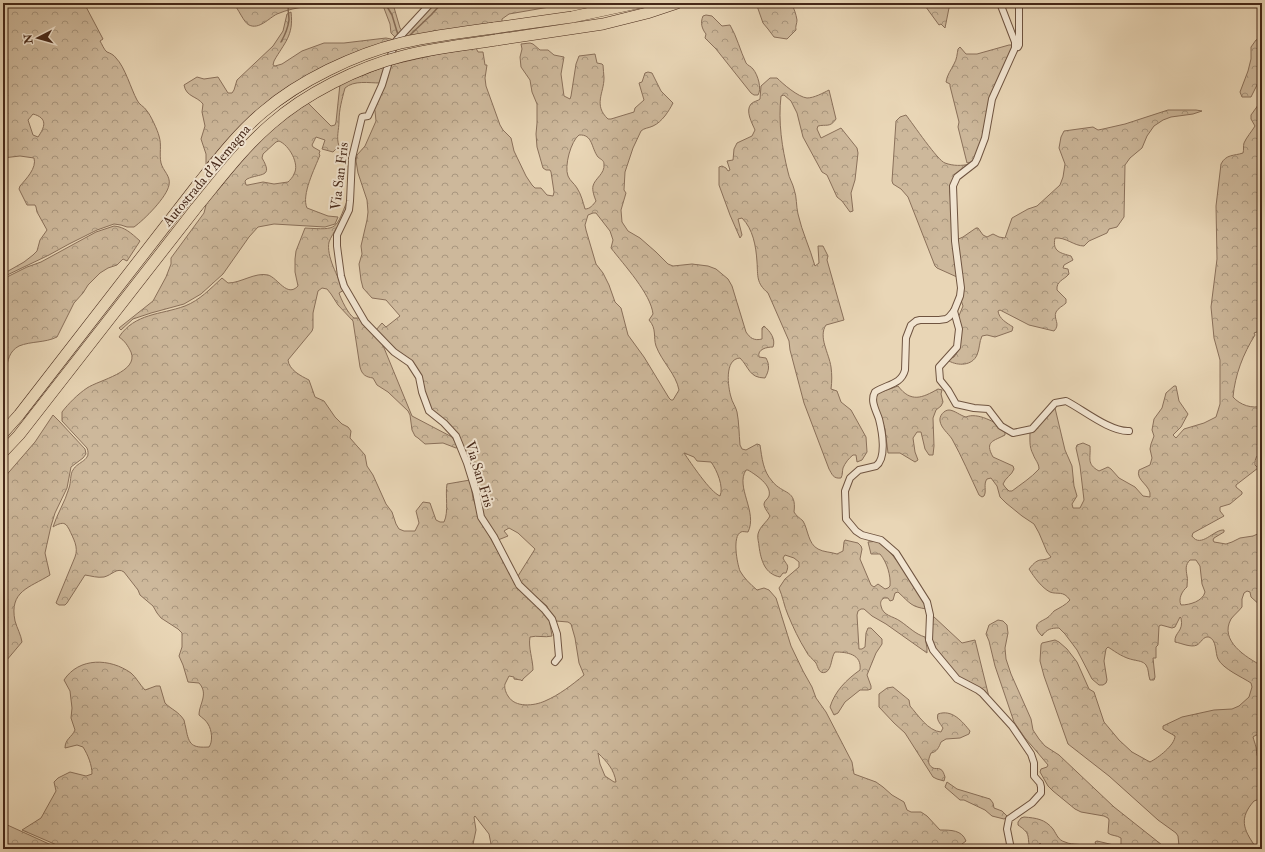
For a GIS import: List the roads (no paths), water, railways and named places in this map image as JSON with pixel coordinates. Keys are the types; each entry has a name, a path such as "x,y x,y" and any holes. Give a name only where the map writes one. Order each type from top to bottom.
{"highway":[{"name":"Autostrada d'Alemagna","path":"3,433 19,415 232,142 263,112 288,94 333,68 352,59 400,44 446,35 572,17 637,3"},
{"name":"Autostrada d'Alemagna","path":"3,452 19,434 196,208 242,152 266,128 294,106 315,93 356,72 381,62 402,56 448,47 603,24 647,13 677,3"}],"street":[{"name":"Via San Fris","path":"431,3 395,42 382,85 368,116 362,117 352,158 349,210 337,235 341,276 344,286 365,322 394,352 410,364 419,377 422,392 429,411 444,423 456,436 467,463 476,492 481,517 494,537 519,585 544,609 552,619 557,634 559,652 559,657 555,662"},
{"path":"1000,3 1015,42 1015,48 992,99 985,138 977,159 975,163 957,177 953,186 955,241 961,288 960,296 954,311 946,319 920,320 911,325 906,338 904,375 899,381 875,392 873,399 883,445 880,460 876,466 859,470 850,478 845,491 845,516 856,531 862,535 881,540 896,553 927,602 930,615 929,640 933,650 957,680 978,690 990,702 1012,726 1031,754 1034,764 1034,776 1040,783 1041,793 1032,803 1009,819 1007,829 1011,849"},
{"path":"1015,48 1019,45 1019,3"},
{"path":"954,311 959,330 957,347 939,367 940,380 956,404 988,409 1001,426 1013,433 1032,429 1055,403 1066,401 1114,428 1129,431"}],"waterway":[{"path":"281,42 289,23 289,3"},
{"path":"385,3 392,15 398,35"},
{"path":"409,36 442,3"}]}
